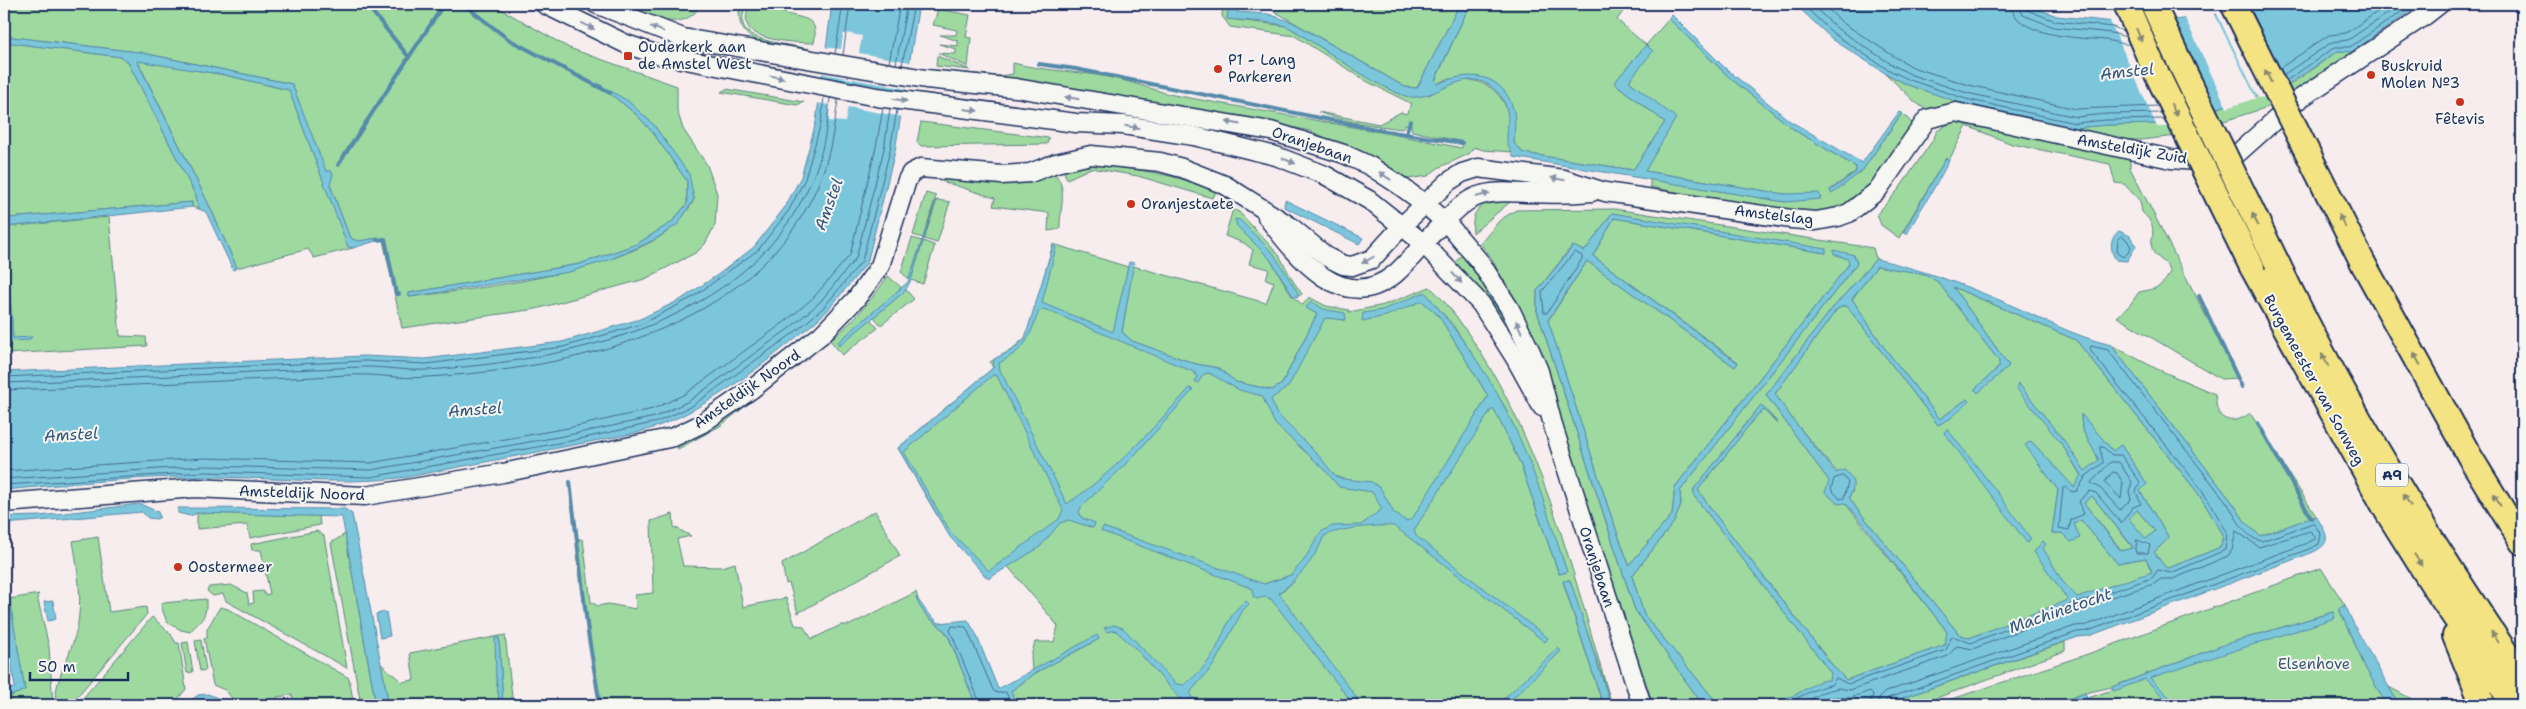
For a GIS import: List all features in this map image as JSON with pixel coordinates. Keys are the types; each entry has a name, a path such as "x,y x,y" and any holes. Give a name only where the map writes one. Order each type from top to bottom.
{"highway":[{"name":"Burgemeester van Sonweg","path":"2126,4 2153,66 2252,267 2342,433 2437,591 2514,705"},
{"name":"Burgemeester van Sonweg","path":"2153,4 2330,369 2458,582 2522,677"},
{"path":"2233,4 2294,130 2364,264 2470,457 2522,542"},
{"name":"A9","path":"2437,591 2483,705"}],"street":[{"name":"Oranjebaan","path":"544,4 626,44 656,54 922,104 1076,123 1123,125 1243,146 1276,156 1325,176 1369,200 1423,243 1481,304 1516,358 1554,429"},
{"name":"Oranjebaan","path":"596,4 683,38 926,79 1016,88 1271,130 1344,154 1370,166 1425,204 1444,222 1480,262 1510,309 1539,372 1554,429 1642,705"},
{"name":"Amsteldijk Zuid","path":"1927,119 1956,112 2171,159 2208,162 2225,159 2238,153 2295,102 2440,4"},
{"name":"Amstelslag","path":"1402,226 1448,182 1462,173 1478,168 1564,179 1605,192 1791,218 1826,220 1849,213 1868,200 1890,174 1927,119"},
{"name":"Amsteldijk Noord","path":"4,503 195,488 365,496 503,473 674,437 701,424 758,384 820,335 856,299 880,266 907,180 911,173 921,168 972,174 1020,174 1091,155 1137,158 1182,168 1211,178 1258,206 1290,226 1328,257 1343,265 1359,265 1372,259 1402,226"},
{"name":"Amstelslag","path":"1423,243 1464,204 1488,193 1566,194 1605,192"},
{"name":"Amsteldijk Noord","path":"1258,206 1314,272 1337,285 1363,287 1381,282 1395,274 1423,243"}],"green space":[{"path":"766,3 781,12 807,20 814,27 814,43 776,40 757,34 747,24 748,4"},
{"path":"4,4 492,4 569,48 677,86 677,110 683,129 707,165 717,194 715,225 705,244 697,252 645,279 536,309 402,328 383,240 378,238 359,241 352,239 348,233 292,84 138,52 4,36","holes":["600,85 652,123 662,137 683,172 693,193 694,199 686,212 667,232 637,249 600,262 516,282 409,297 409,293 580,264 637,244 672,222 687,204 687,181 653,133 637,115"]},
{"path":"626,4 702,4 694,14 676,21 656,18"},
{"path":"740,4 745,4 743,21 744,27 748,32 763,39 809,49 809,51 771,45 750,37 743,29 739,18"},
{"path":"1223,4 1229,4 1228,19 1287,26 1366,76 1429,95 1461,80 1470,80 1486,85 1504,102 1509,119 1508,142 1513,152 1483,150 1474,147 1469,154 1438,168 1428,176 1408,179 1377,161 1310,131 1269,122 934,73 935,70 999,76 1013,74 1013,63 1106,77 1168,94 1462,148 1463,142 1412,131 1411,125 1405,124 1402,129 1370,125 1338,119 1318,112 1379,124 1401,112 1406,114 1412,104 1368,82 1295,36 1230,27 1222,16"},
{"path":"1262,4 1460,4 1417,88 1405,87"},
{"path":"1470,4 1628,4 1617,20 1646,45 1614,83 1665,122 1633,170 1523,153 1514,143 1514,113 1491,80 1446,79 1437,84 1435,81"},
{"path":"938,9 970,15 966,37 971,38 968,67 938,53 956,54 956,49 939,44 958,46 958,41 940,35 956,35 957,30 933,25"},
{"path":"1669,19 1730,78 1796,131 1856,167 1856,171 1830,190 1832,193 1862,171 1902,113 1912,123 1910,130 1877,182 1851,203 1823,214 1748,206 1650,187 1650,179 1785,202 1805,195 1784,194 1645,171 1675,118 1629,81 1652,51 1646,45"},
{"path":"4,42 122,57 128,62 196,196 199,209 192,207 192,202 8,218 4,215"},
{"path":"2338,51 2361,52 2293,95 2265,108 2177,136 2140,140 2117,139 1926,110 1885,73 1908,85 1964,103 2075,128 2106,125 2167,124 2288,86"},
{"path":"937,56 970,70 936,66"},
{"path":"137,60 225,75 289,90 348,246 353,248 314,258 308,249 237,268 210,207"},
{"path":"726,89 804,102 797,105 721,92"},
{"path":"1953,121 1965,121 2130,158 2130,168 2238,378 2221,379 2117,317 2129,306 2139,292 2158,287 2170,272 2167,265 2153,251 2153,229 2148,218 2142,212 2140,201 2124,184 2115,183 2110,164 2012,144 1967,126 1949,160 1946,158 1899,238 1881,225 1877,214 1899,189 1933,140 1937,131"},
{"path":"921,122 1049,138 1047,144 921,146 917,142"},
{"path":"1094,165 1140,170 1170,176 1214,189 1215,195 1212,198 1138,176 1091,168 1067,179 1064,172 1067,169"},
{"path":"1054,173 1059,179 1062,192 1060,229 1048,231 1049,213 993,206 995,198 935,179 933,176 994,184 1024,182"},
{"path":"926,193 936,196 923,238 913,235"},
{"path":"1510,198 1510,202 1473,233 1474,216 1477,210 1487,204"},
{"path":"937,200 950,202 937,243 924,239"},
{"path":"1233,209 1239,212 1279,255 1302,294 1297,297 1284,274 1270,259 1292,296 1303,305 1309,297 1326,306 1349,310 1349,312 1384,305 1430,287 1438,294 1464,327 1481,353 1525,436 1558,524 1612,705 1569,580 1563,582 1603,705 1016,705 1011,691 1037,672 1099,639 1076,647 1032,671 1031,656 1035,642 1054,642 1058,626 1005,563 991,574 945,529 898,448 993,368 990,362 1011,350 1027,336 1053,244 1128,267 1116,337 1234,383 1276,394 1291,378 1325,317 1345,320 1307,308 1317,314 1282,384 1272,390 1236,382 1218,368 1196,364 1132,341 1122,332 1133,266 1266,303 1274,282 1266,279 1269,269 1249,264 1253,250 1244,243 1225,236","holes":["1425,293 1453,325 1505,407 1525,454 1567,572 1559,574 1520,463 1494,409 1492,409 1411,526 1488,396 1439,316 1422,301","1291,575 1294,582 1271,599 1265,597 1264,584"]},
{"path":"1614,209 1873,248 1876,259 1831,310 1766,395 1852,512 1942,625 1947,632 1945,645 1846,680 1833,666 1714,513 1698,490 1758,414 1764,410 1777,424 1761,405 1694,489 1694,496 1831,672 1829,680 1775,702 1719,705 1644,615 1632,576 1674,522 1681,505 1680,491 1857,263 1854,255 1835,254 1848,259 1849,264 1675,487 1672,515 1629,565 1609,510 1548,321 1587,261 1735,367 1738,362 1593,256 1614,218 1826,253 1612,213 1588,247 1584,251 1572,246 1537,291 1537,311 1635,610 1703,705 1653,705 1532,334 1489,254 1480,244 1500,220 1516,210"},
{"path":"109,217 120,336 146,337 147,346 4,354 4,272 11,341 13,338 5,227"},
{"path":"912,238 922,241 909,279 901,272"},
{"path":"923,241 934,245 934,248 923,284 911,280"},
{"path":"1462,255 1489,291 1524,358 1453,265"},
{"path":"1877,266 1925,274 1938,282 1999,361 2000,366 1976,389 2009,366 1953,287 2076,340 2198,493 2223,534 2221,547 2165,568 2154,552 2169,538 2140,491 2147,484 2121,445 2113,451 2081,415 2082,429 2099,460 2085,472 2065,442 2018,383 2063,446 2081,476 2074,488 2031,441 2035,458 2058,490 2052,533 2062,533 2071,542 2079,538 2074,524 2081,520 2117,563 2146,558 2152,573 2073,599 1969,638 1959,634 1857,509 1849,497 1853,491 1793,420 1775,394 1837,309 1846,305 1938,425 1951,418 1967,399 1940,419 1883,346 1852,299"},
{"path":"888,276 902,288 873,313 870,319 878,328 842,355 830,340 862,310"},
{"path":"906,290 914,299 881,325 874,317"},
{"path":"2111,345 2157,369 2215,394 2217,409 2228,420 2238,420 2250,413 2316,516 2260,536 2246,523 2232,502"},
{"path":"782,374 784,376 720,426 678,449 677,444"},
{"path":"2092,496 2133,548 2122,551 2084,503"},
{"path":"2137,510 2155,531 2146,540 2128,518"},
{"path":"875,511 900,556 798,613 789,583 786,584 782,564"},
{"path":"197,513 319,516 320,525 250,538 247,525 197,529"},
{"path":"673,514 674,527 691,536 677,539 683,566 722,567 735,563 743,607 786,598 795,625 803,626 812,639 841,625 850,625 916,592 923,610 949,638 976,705 599,705 577,538 583,540 591,602 598,606 608,604 636,609 635,595 653,593 651,521"},
{"path":"317,531 324,536 347,668 226,601 223,594 213,596 207,591 209,587 231,585 247,593 249,604 254,603 253,592 263,591 265,595 270,594 261,550 252,550 251,544"},
{"path":"345,534 376,705 361,705 331,543"},
{"path":"98,537 109,612 146,607 147,614 70,705 55,705 59,679 78,624 80,600 73,541"},
{"name":"Elsenhove","path":"2321,568 2345,605 2339,609 2366,669 2387,705 2067,705 2328,618 2333,612 2226,644 2112,687 2085,693 2052,705 1934,705 2085,655"},
{"path":"39,594 37,596 49,647 53,705 4,705 4,699 25,690 9,599"},
{"path":"206,599 204,615 190,632 181,630 167,622 161,606 163,603"},
{"path":"220,607 228,609 349,678 354,705 294,705 292,695 277,697 278,705 238,705 225,690 213,685 204,638 207,638 207,629"},
{"path":"152,617 170,633 176,643 179,643 186,689 173,705 77,705"},
{"path":"505,635 513,705 503,705 499,638 496,677 500,705 389,705 381,664 402,682 414,680 410,653"},
{"path":"201,640 206,670 200,671 195,641"},
{"path":"188,642 193,672 187,673 182,643"},
{"path":"2065,642 2065,651 1917,705 1882,705"},
{"path":"2389,687 2423,705 2399,705"}],"water":[{"name":"Amstel","path":"832,4 919,4 895,151 867,263 828,310 815,322 753,371 708,402 684,415 636,433 407,477 382,480 331,481 180,477 104,481 4,490 4,372 365,356 425,359 562,342 640,319 680,300 719,274 754,247 785,207 801,177 816,122"},
{"path":"1229,4 1238,4 1237,12 1268,14 1292,22 1405,87 1417,88 1460,4 1470,4 1435,80 1437,84 1461,77 1473,76 1494,82 1509,99 1515,116 1514,143 1523,153 1633,170 1665,122 1614,83 1646,45 1653,51 1629,81 1676,118 1645,171 1784,194 1819,193 1821,199 1785,202 1513,157 1507,142 1507,110 1498,93 1486,83 1474,80 1462,81 1426,95 1414,97 1402,95 1370,79 1288,27 1267,22 1227,19"},
{"name":"Amstel","path":"1795,4 2024,4 2057,16 2115,22 2126,26 2214,15 2240,4 2421,4 2351,52 2338,51 2275,93 2259,95 2167,124 2106,125 2075,128 1964,104 1908,85 1885,73 1832,39"},
{"path":"1672,15 1724,67 1790,121 1862,163 1899,112 1902,113 1862,171 1832,194 1830,191 1856,172 1856,167 1796,131 1730,78 1669,19"},
{"path":"4,36 138,52 292,84 326,171 331,171 333,174 330,185 348,233 352,239 359,241 379,238 379,240 353,248 348,247 289,90 225,75 137,61 210,207 237,268 233,270 206,212 199,209 196,196 128,62 121,57 4,42"},
{"path":"597,83 628,101 653,124 689,174 694,199 678,224 654,240 609,260 569,272 409,297 409,293 580,264 637,244 672,222 687,204 687,181 653,133 637,115"},
{"path":"1946,158 1949,160 1939,179 1907,234 1903,233"},
{"path":"936,200 911,280 905,291 839,346 837,343 908,282"},
{"path":"1285,200 1363,238 1359,244 1284,207"},
{"path":"192,202 192,207 5,227 13,338 32,337 29,340 11,341 4,272 4,215 9,218"},
{"path":"1612,213 1826,249 1826,253 1614,218 1593,256 1738,363 1735,367 1587,261 1548,320 1609,510 1629,565 1672,515 1675,487 1849,264 1848,259 1834,254 1834,250 1854,255 1857,263 1680,491 1681,505 1674,522 1632,576 1644,615 1719,705 1703,705 1635,610 1537,311 1537,291 1573,246 1584,251 1588,247"},
{"path":"1235,219 1240,220 1274,254 1298,293 1297,297 1293,296 1270,259 1237,226"},
{"path":"2119,231 2130,236 2136,246 2127,261 2116,260 2112,252 2112,240"},
{"path":"1053,246 1056,247 1042,303 1113,332 1129,262 1134,263 1122,332 1132,341 1196,364 1218,368 1236,382 1272,390 1282,384 1317,314 1306,308 1311,301 1323,309 1345,313 1346,320 1325,318 1288,387 1271,399 1276,413 1320,457 1335,476 1343,479 1372,482 1381,489 1394,513 1406,521 1412,519 1488,396 1439,316 1422,301 1386,316 1362,321 1363,313 1382,310 1425,292 1468,348 1488,378 1515,427 1532,468 1567,572 1559,574 1520,463 1494,409 1491,410 1414,530 1416,536 1548,638 1545,642 1394,526 1358,528 1331,533 1324,536 1316,553 1305,568 1279,593 1362,705 1354,705 1271,599 1265,597 1257,599 1253,596 1253,589 1101,531 1103,527 1264,584 1291,575 1304,560 1321,532 1332,526 1361,525 1382,509 1372,492 1339,487 1324,469 1275,424 1262,396 1239,390 1209,373 1204,374 1198,383 1195,381 1197,377 1194,372 1044,309 1039,311 1029,336 1022,347 999,363 1000,370 1067,504 1101,479 1147,435 1190,388 1193,390 1131,459 1082,506 1079,512 1082,518 1095,523 1093,528 1069,520 1060,523 1040,547 988,579 950,537 898,448 993,368 994,359 1014,349 1025,338","holes":["993,375 997,376 1063,510 1059,519 989,571 950,531 904,452"]},
{"name":"Machinetocht","path":"1876,259 1909,267 1957,283 2070,331 2111,345 2232,502 2246,523 2260,536 2316,516 2325,533 2326,542 2311,553 2089,636 2078,637 1882,705 1759,705 1793,696 1820,681 1829,680 1831,673 1694,496 1694,489 1761,405 1778,423 1764,410 1758,414 1698,490 1714,513 1833,666 1846,680 1945,645 1947,632 1942,625 1858,517 1845,503 1838,504 1825,492 1829,481 1766,395 1831,310","holes":["1877,266 1925,274 1938,282 1999,361 1999,367 1975,389 1978,393 2009,366 1953,287 2076,340 2198,493 2223,534 2221,547 2169,568 2165,567 2154,552 2169,538 2140,491 2147,484 2121,445 2113,451 2081,414 2082,429 2099,460 2085,471 2065,442 2018,383 2017,389 2063,446 2081,475 2074,487 2031,441 2025,445 2058,490 2052,533 2062,533 2071,542 2080,538 2074,524 2081,520 2117,563 2146,558 2152,572 2077,597 2063,582 2043,548 2046,544 2043,541 2034,552 2068,600 1969,638 1959,634 1857,509 1849,497 1853,489 1853,482 1850,476 1844,470 1836,473 1793,420 1775,394 1837,309 1846,305 1938,425 1951,418 1969,401 1967,399 1940,419 1883,346 1852,299","2092,496 2133,548 2121,551 2084,503","2137,510 2155,531 2146,539 2129,519"]},
{"path":"1947,429 1994,488 2031,539 2027,543 1944,432"},
{"path":"140,504 158,512 160,517 157,519 148,518 142,512 4,524 4,517 40,516"},
{"path":"178,508 345,509 352,514 389,705 376,705 342,517 197,513 190,516 178,513"},
{"path":"4,567 25,690 4,699 4,692 15,687 4,617"},
{"path":"1570,580 1611,705 1603,705 1563,581"},
{"path":"916,597 927,612 939,623 968,620 976,634 998,689 1097,635 1099,639 1037,672 1011,691 1016,705 976,705 949,637 923,611"},
{"path":"53,601 56,619 48,621 44,602"},
{"path":"1246,601 1249,604 1243,610 1213,666 1192,690 1190,695 1201,705 1188,705 1181,700 1136,649 1115,630 1107,632 1104,628 1114,625 1123,628 1176,684 1184,685 1209,661 1231,617"},
{"path":"2345,605 2355,627 2399,705 2387,705 2366,669 2339,609"},
{"path":"386,612 390,636 380,638 376,614"},
{"path":"2333,612 2335,618 2150,678 2177,705 2172,705 2145,679 2114,691 2112,687 2226,644"},
{"path":"495,638 499,638 503,705 500,705 496,677"},
{"path":"1558,648 1561,651 1506,705 1497,705"},
{"path":"2085,693 2088,700 2072,705 2052,705"},
{"path":"208,694 220,699 225,705 185,705 198,695"}],"pier":[{"path":"2234,4 2276,96 2258,98 2216,12"},
{"path":"2214,13 2256,98 2227,108 2184,16"},
{"path":"2169,18 2215,112 2168,127 2157,127 2109,19 2126,23"},
{"path":"846,33 862,36 859,53 910,62 908,89 819,73 822,47 841,49 843,35"},
{"path":"819,76 907,92 903,117 848,107 845,122 829,121 829,105 816,103"}],"waterway":[{"path":"366,4 408,56"},
{"path":"463,4 508,39 610,93"},
{"path":"338,165 442,7"},
{"path":"1039,64 1076,69 1380,130 1462,143"},
{"path":"1406,134 1410,121"},
{"path":"377,240 385,239 396,294 399,294"},
{"path":"2199,296 2242,387"},
{"path":"2258,423 2311,518"},
{"path":"570,482 588,633 600,705"}],"place":[{"name":"Ouderkerk aan de Amstel West","path":"628,56"},
{"name":"P1 - Lang Parkeren","path":"1218,69"},
{"name":"Buskruid Molen №3","path":"2371,75"},
{"name":"Fêtevis","path":"2460,102"},
{"name":"Oranjestaete","path":"1131,204"},
{"name":"Oostermeer","path":"178,567"}]}
